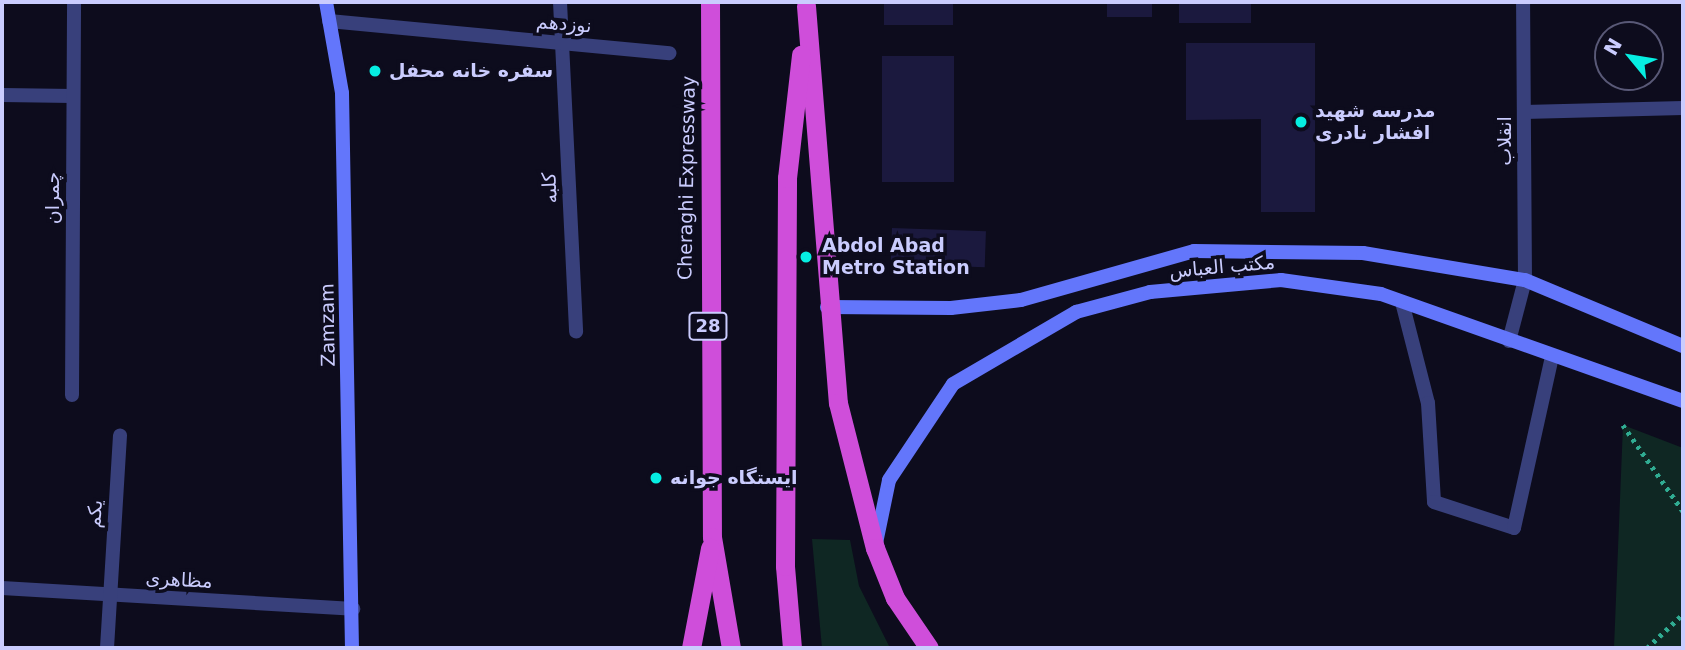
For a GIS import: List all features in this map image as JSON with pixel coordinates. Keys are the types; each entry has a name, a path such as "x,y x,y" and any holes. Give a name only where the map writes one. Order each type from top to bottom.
{"highway":[{"name":"Cheraghi Expressway","path":"710,2 712,537 731,648"},
{"path":"806,4 827,307 838,403 875,548 895,598 929,648"},
{"path":"792,648 785,566 786,178 806,4"},
{"path":"691,648 712,537"}],"main road":[{"name":"Zamzam","path":"326,2 342,93 354,609 352,648"},
{"name":"مکتب العباس","path":"827,307 951,308 1021,300 1194,251 1363,253 1525,280 1683,346"},
{"name":"مکتب العباس","path":"875,548 889,480 953,384 1076,312 1150,292 1282,280 1402,302 1683,401"}],"street":[{"name":"چمران","path":"72,395 74,2"},
{"name":"کلبه","path":"560,2 576,332"},
{"name":"انقلاب","path":"1509,341 1525,280 1522,2"},
{"name":"نوزدهم","path":"329,21 669,53"},
{"path":"2,94 73,96"},
{"path":"1524,112 1683,108"},
{"path":"1402,302 1428,403 1434,502 1514,528 1552,356"},
{"name":"یکم","path":"107,648 120,435"},
{"name":"مظاهری","path":"2,588 354,609"}],"path":[{"path":"1623,425 1683,511"},
{"path":"1647,648 1683,614"}],"green space":[{"path":"1623,425 1683,448 1683,648 1614,648"},
{"path":"812,539 850,540 859,586 890,648 822,648"}],"building":[{"path":"884,2 953,2 953,25 884,25"},
{"path":"1107,2 1152,2 1152,17 1107,17"},
{"path":"1179,2 1251,2 1251,23 1179,23"},
{"path":"1186,43 1315,43 1315,212 1261,212 1261,119 1186,120"},
{"path":"882,56 954,56 954,182 882,182"},
{"path":"892,228 986,231 985,267 891,264"}],"place":[{"name":"سفره خانه محفل","path":"375,71"},
{"name":"مدرسه شهید افشار نادری","path":"1301,122"},
{"name":"Abdol Abad Metro Station","path":"806,257"},
{"name":"ایستگاه جوانه","path":"656,478"}]}
